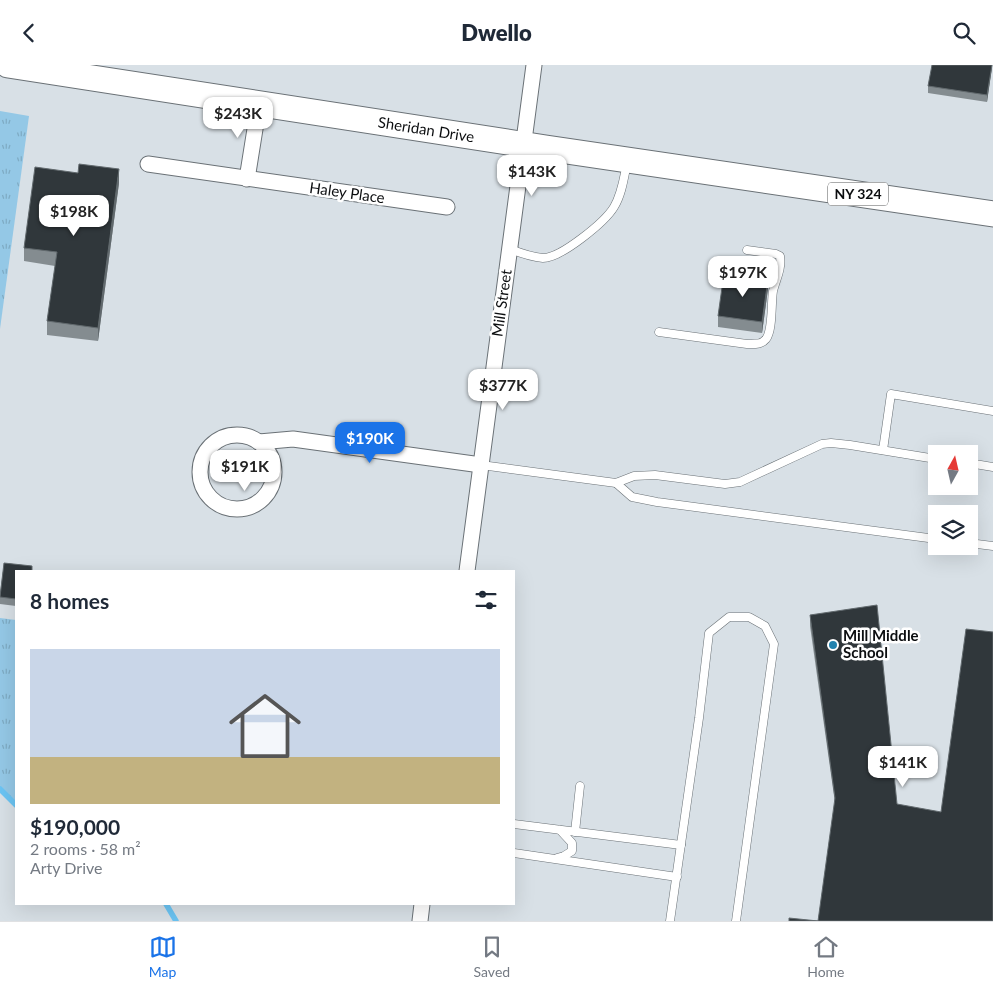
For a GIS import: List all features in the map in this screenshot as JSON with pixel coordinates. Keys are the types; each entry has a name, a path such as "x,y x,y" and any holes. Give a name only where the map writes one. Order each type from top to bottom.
{"main road":[{"name":"Sheridan Drive","path":"8,65 523,145 993,214"}],"street":[{"name":"Mill Street","path":"467,570 534,65"},
{"path":"246,179 259,104"},
{"name":"Haley Place","path":"148,164 447,207"},
{"path":"259,442 268,451 273,462 275,474 272,486 265,496 256,504 244,509 232,509 220,505 210,498 203,488 200,464 205,452 213,443 224,437 236,435 248,436 259,442 294,439 481,465"},
{"path":"420,921 422,905"}],"lane":[{"path":"510,249 545,258 560,254 602,223 619,198 628,160"},
{"path":"659,332 747,344 758,344 765,340 769,333 774,290 781,262 780,256 747,250"},
{"path":"883,450 891,395 993,411"},
{"path":"481,465 616,483 634,476 655,475 725,484 740,482 822,444 831,443 928,458"},
{"path":"978,464 993,467"},
{"path":"616,483 632,497 656,502 928,538"},
{"path":"978,544 993,546"},
{"path":"670,921 709,633 729,617 749,617 765,626 774,644 736,921"},
{"path":"575,832 580,786"},
{"path":"515,824 681,845"},
{"path":"553,859 564,856 572,851 572,843 560,829"},
{"path":"515,853 677,877"}],"green space":[{"path":"0,111 29,116 0,329"},
{"path":"0,618 15,620 15,803 0,788"}],"building":[{"path":"932,65 992,65 987,95 928,86"},
{"path":"79,164 119,169 98,328 47,321 57,252 24,248 35,167 78,173"},
{"path":"724,273 768,279 762,322 718,316"},
{"path":"4,563 32,566 32,570 15,570 15,599 0,597"},
{"name":"Mill Middle School","path":"877,605 897,804 941,812 966,629 993,632 993,921 818,921 835,798 810,615"},
{"path":"789,918 818,921 789,921"}],"waterway":[{"path":"0,789 15,804"},
{"path":"167,905 176,921"}],"place":[{"name":"Mill Middle School","path":"833,645"}]}
